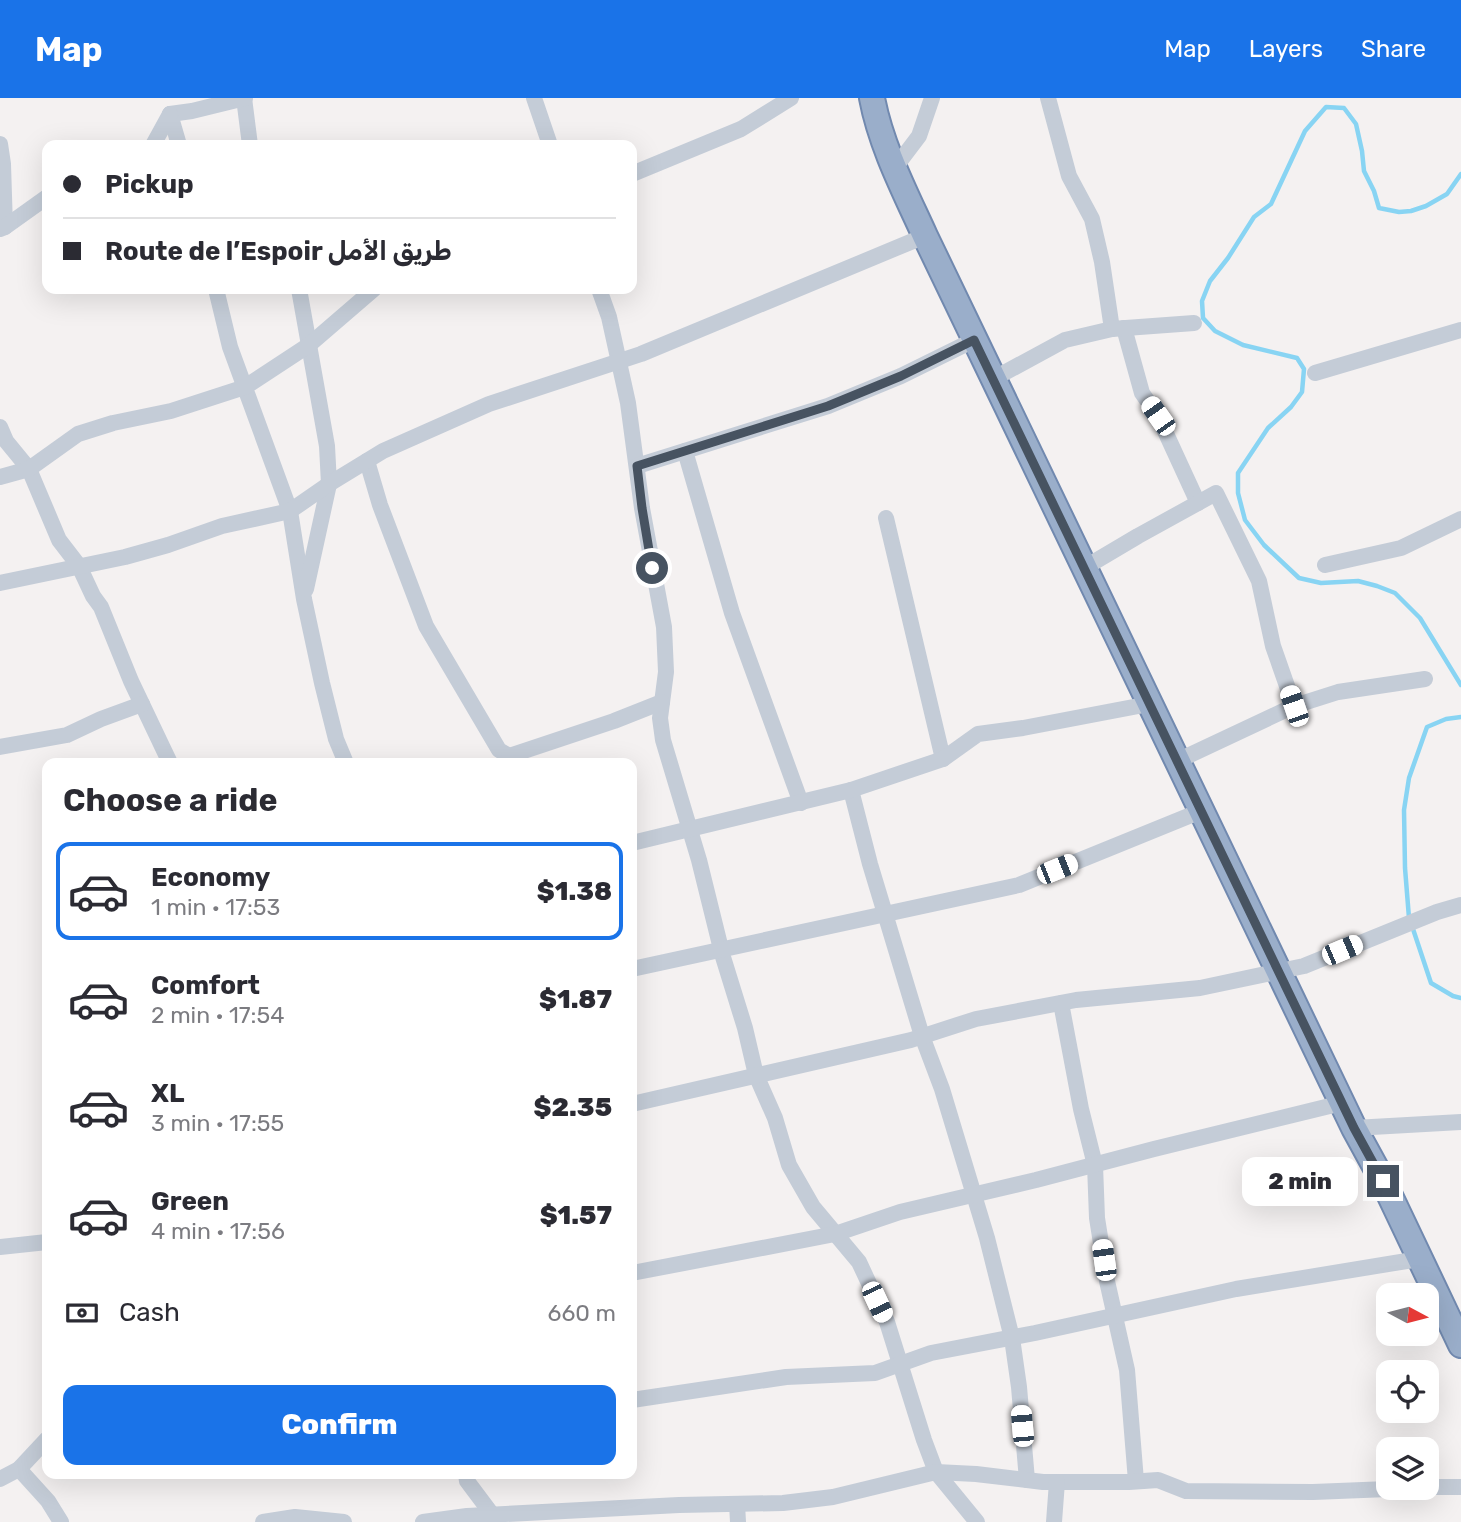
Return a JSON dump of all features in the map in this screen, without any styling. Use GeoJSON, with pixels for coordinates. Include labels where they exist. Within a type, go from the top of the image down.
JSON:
{"type":"FeatureCollection","features":[{"type":"Feature","properties":{"kind":"highway"},"geometry":{"type":"LineString","coordinates":[[872,98],[894,169],[974,340],[1461,1345]]}},
{"type":"Feature","properties":{"kind":"street"},"geometry":{"type":"LineString","coordinates":[[170,114],[244,98],[249,140]]}},
{"type":"Feature","properties":{"kind":"street"},"geometry":{"type":"LineString","coordinates":[[534,98],[548,140]]}},
{"type":"Feature","properties":{"kind":"street"},"geometry":{"type":"LineString","coordinates":[[637,172],[741,129],[791,98]]}},
{"type":"Feature","properties":{"kind":"street"},"geometry":{"type":"LineString","coordinates":[[894,169],[919,136],[932,98]]}},
{"type":"Feature","properties":{"kind":"street"},"geometry":{"type":"LineString","coordinates":[[1049,98],[1069,176],[1092,219],[1118,329],[1142,393],[1158,416],[1198,503]]}},
{"type":"Feature","properties":{"kind":"street"},"geometry":{"type":"LineString","coordinates":[[156,140],[170,114]]}},
{"type":"Feature","properties":{"kind":"street"},"geometry":{"type":"LineString","coordinates":[[170,114],[178,140]]}},
{"type":"Feature","properties":{"kind":"street"},"geometry":{"type":"LineString","coordinates":[[0,144],[3,164],[2,228]]}},
{"type":"Feature","properties":{"kind":"street"},"geometry":{"type":"LineString","coordinates":[[2,228],[42,200]]}},
{"type":"Feature","properties":{"kind":"street"},"geometry":{"type":"LineString","coordinates":[[0,583],[125,557],[222,526],[290,511],[383,452],[489,404],[620,361],[925,236]]}},
{"type":"Feature","properties":{"kind":"street"},"geometry":{"type":"LineString","coordinates":[[217,294],[230,347],[290,511],[304,599],[330,717],[344,758]]}},
{"type":"Feature","properties":{"kind":"street"},"geometry":{"type":"LineString","coordinates":[[300,294],[327,446],[329,484],[304,599]]}},
{"type":"Feature","properties":{"kind":"street"},"geometry":{"type":"LineString","coordinates":[[0,477],[29,469],[78,434],[113,423],[171,411],[245,387],[309,345],[368,294]]}},
{"type":"Feature","properties":{"kind":"street"},"geometry":{"type":"LineString","coordinates":[[601,294],[620,361],[628,403],[642,508],[664,627],[666,672],[660,718],[663,740],[757,1075],[775,1118],[789,1166],[813,1207],[859,1262],[887,1322],[936,1472],[977,1522]]}},
{"type":"Feature","properties":{"kind":"street"},"geometry":{"type":"LineString","coordinates":[[993,379],[1065,340],[1118,329],[1194,323]]}},
{"type":"Feature","properties":{"kind":"street"},"geometry":{"type":"LineString","coordinates":[[1315,373],[1461,330]]}},
{"type":"Feature","properties":{"kind":"street"},"geometry":{"type":"LineString","coordinates":[[637,466],[828,406],[901,376],[974,340]]}},
{"type":"Feature","properties":{"kind":"street"},"geometry":{"type":"LineString","coordinates":[[0,427],[6,441],[29,469],[59,540],[79,566],[101,607],[168,758]]}},
{"type":"Feature","properties":{"kind":"street"},"geometry":{"type":"LineString","coordinates":[[685,451],[732,613],[801,803]]}},
{"type":"Feature","properties":{"kind":"street"},"geometry":{"type":"LineString","coordinates":[[367,461],[380,505],[425,626],[499,750],[510,758]]}},
{"type":"Feature","properties":{"kind":"street"},"geometry":{"type":"LineString","coordinates":[[1084,568],[1216,493],[1259,581],[1273,646],[1294,706]]}},
{"type":"Feature","properties":{"kind":"street"},"geometry":{"type":"LineString","coordinates":[[886,518],[943,759]]}},
{"type":"Feature","properties":{"kind":"street"},"geometry":{"type":"LineString","coordinates":[[1325,565],[1401,548],[1461,519]]}},
{"type":"Feature","properties":{"kind":"street"},"geometry":{"type":"LineString","coordinates":[[1177,761],[1294,706],[1338,692],[1425,679]]}},
{"type":"Feature","properties":{"kind":"street"},"geometry":{"type":"LineString","coordinates":[[514,758],[662,702]]}},
{"type":"Feature","properties":{"kind":"street"},"geometry":{"type":"LineString","coordinates":[[0,747],[67,735],[142,704]]}},
{"type":"Feature","properties":{"kind":"street"},"geometry":{"type":"LineString","coordinates":[[637,843],[851,790],[943,759],[978,734],[1149,704]]}},
{"type":"Feature","properties":{"kind":"street"},"geometry":{"type":"LineString","coordinates":[[851,790],[870,864],[922,1036],[942,1089],[987,1238],[1012,1338],[1027,1480]]}},
{"type":"Feature","properties":{"kind":"street"},"geometry":{"type":"LineString","coordinates":[[637,968],[1019,885],[1201,811]]}},
{"type":"Feature","properties":{"kind":"street"},"geometry":{"type":"LineString","coordinates":[[637,1103],[922,1036],[976,1019],[1076,1000],[1200,988],[1304,966],[1437,912],[1461,905]]}},
{"type":"Feature","properties":{"kind":"street"},"geometry":{"type":"LineString","coordinates":[[1060,1003],[1095,1165],[1097,1218],[1107,1281],[1127,1370],[1136,1481]]}},
{"type":"Feature","properties":{"kind":"street"},"geometry":{"type":"LineString","coordinates":[[637,1272],[835,1234],[900,1212],[1342,1103]]}},
{"type":"Feature","properties":{"kind":"street"},"geometry":{"type":"LineString","coordinates":[[1354,1128],[1461,1122]]}},
{"type":"Feature","properties":{"kind":"street"},"geometry":{"type":"LineString","coordinates":[[0,1247],[42,1243]]}},
{"type":"Feature","properties":{"kind":"street"},"geometry":{"type":"LineString","coordinates":[[637,1399],[786,1377],[875,1373],[931,1353],[1236,1289],[1419,1259]]}},
{"type":"Feature","properties":{"kind":"street"},"geometry":{"type":"LineString","coordinates":[[0,1479],[19,1469],[42,1444]]}},
{"type":"Feature","properties":{"kind":"street"},"geometry":{"type":"LineString","coordinates":[[19,1469],[48,1501],[61,1522]]}},
{"type":"Feature","properties":{"kind":"street"},"geometry":{"type":"LineString","coordinates":[[423,1522],[467,1516],[495,1518],[783,1503],[833,1497],[936,1472],[1056,1482],[1158,1480],[1186,1491],[1376,1489]]}},
{"type":"Feature","properties":{"kind":"street"},"geometry":{"type":"LineString","coordinates":[[467,1479],[495,1518]]}},
{"type":"Feature","properties":{"kind":"street"},"geometry":{"type":"LineString","coordinates":[[1054,1522],[1056,1482]]}},
{"type":"Feature","properties":{"kind":"street"},"geometry":{"type":"LineString","coordinates":[[1439,1487],[1461,1487]]}},
{"type":"Feature","properties":{"kind":"street"},"geometry":{"type":"LineString","coordinates":[[737,1504],[738,1522]]}},
{"type":"Feature","properties":{"kind":"street"},"geometry":{"type":"LineString","coordinates":[[263,1522],[295,1517],[344,1522]]}},
{"type":"Feature","properties":{"kind":"waterway"},"geometry":{"type":"LineString","coordinates":[[1461,174],[1447,194],[1426,206],[1399,212],[1379,208],[1364,171],[1356,124],[1344,108],[1326,107],[1305,131],[1271,204],[1254,217],[1210,281],[1202,301],[1203,318],[1215,331],[1243,345],[1297,358],[1304,369],[1302,392],[1291,407],[1268,428],[1238,473],[1238,493],[1245,520],[1264,545],[1299,578],[1321,583],[1358,581],[1395,593],[1420,618],[1461,685]]}},
{"type":"Feature","properties":{"kind":"waterway"},"geometry":{"type":"LineString","coordinates":[[1409,918],[1404,810],[1409,778],[1427,727],[1446,719],[1461,717]]}},
{"type":"Feature","properties":{"kind":"waterway"},"geometry":{"type":"LineString","coordinates":[[1412,926],[1431,983],[1461,998]]}},
{"type":"Feature","properties":{"kind":"route"},"geometry":{"type":"LineString","coordinates":[[652,568],[637,466],[828,406],[901,376],[974,340],[1354,1128],[1383,1181]]}}]}
